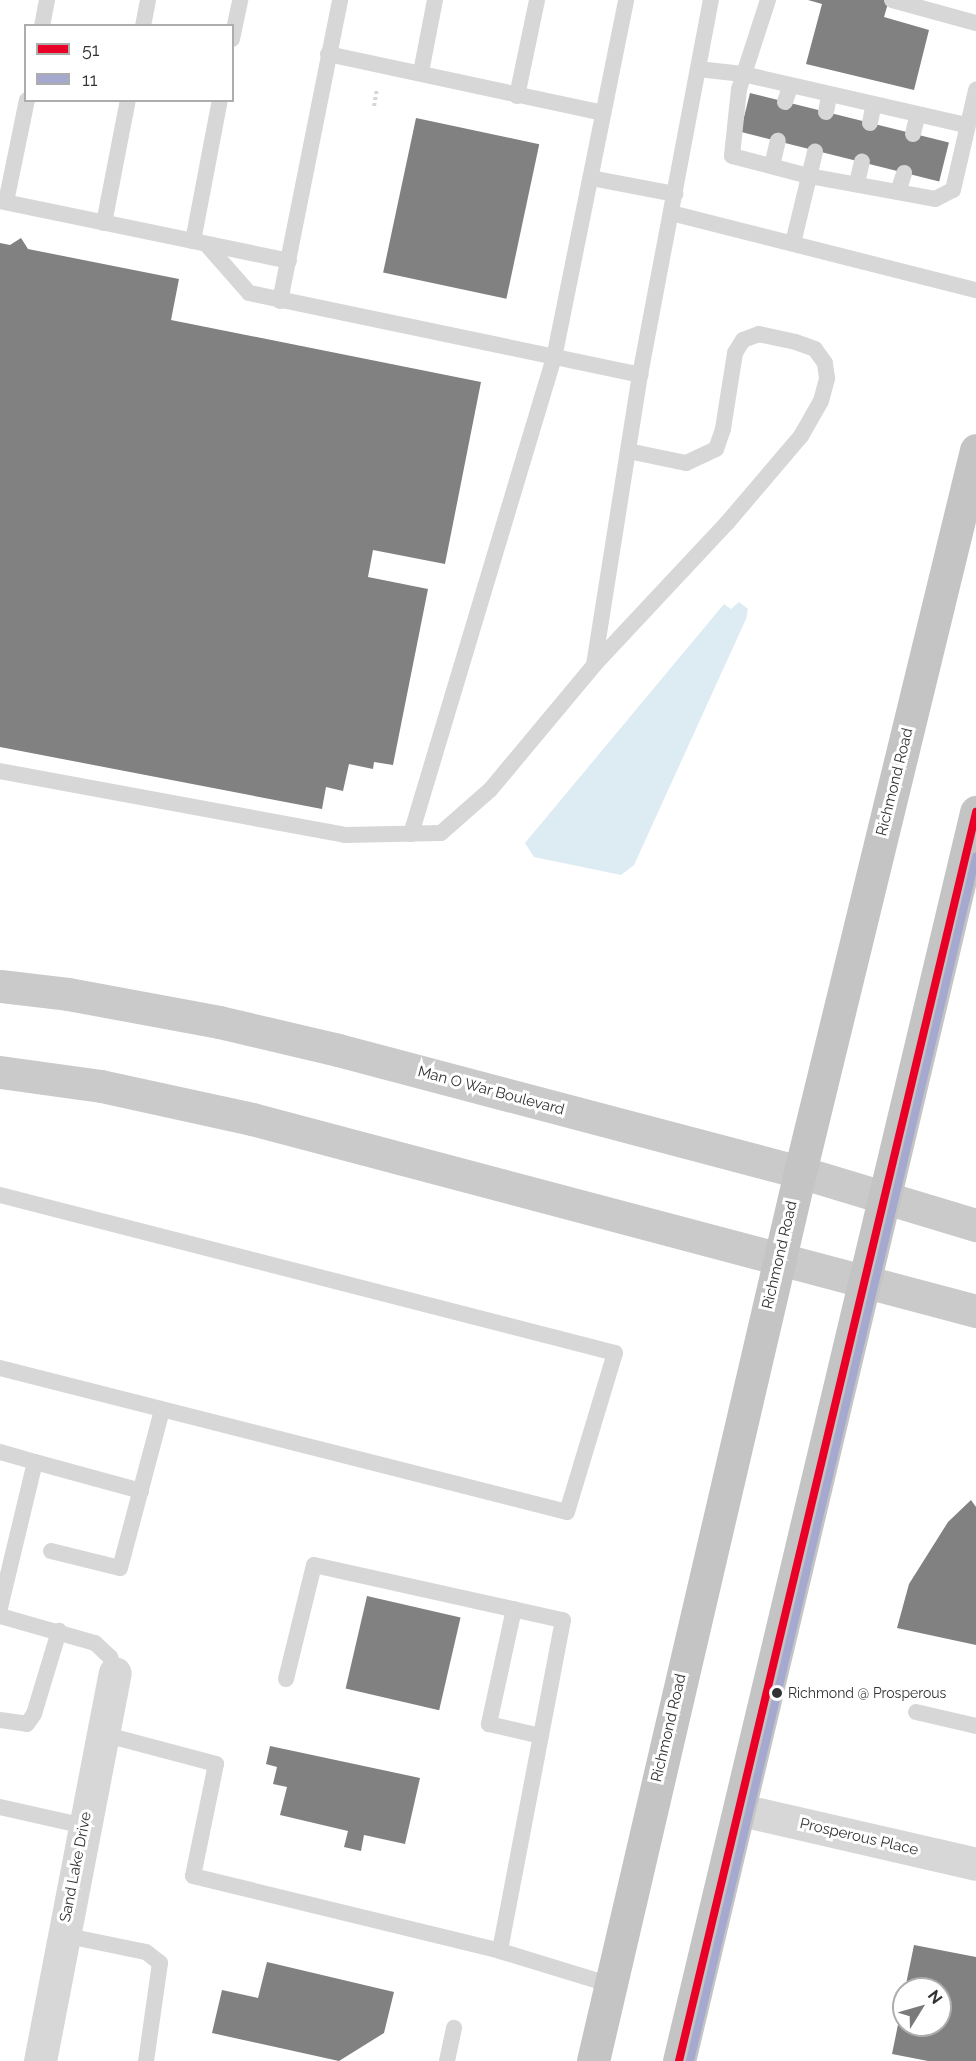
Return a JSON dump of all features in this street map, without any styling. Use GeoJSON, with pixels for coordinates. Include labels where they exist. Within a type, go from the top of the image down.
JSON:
{"type":"FeatureCollection","features":[{"type":"Feature","properties":{"kind":"highway","name":"Richmond Road"},"geometry":{"type":"LineString","coordinates":[[593,2061],[779,1260],[976,450]]}},
{"type":"Feature","properties":{"kind":"highway"},"geometry":{"type":"LineString","coordinates":[[679,2061],[741,1810],[976,812]]}},
{"type":"Feature","properties":{"kind":"main road","name":"Man O War Boulevard"},"geometry":{"type":"LineString","coordinates":[[0,986],[68,994],[219,1022],[800,1172],[886,1196],[976,1226]]}},
{"type":"Feature","properties":{"kind":"main road"},"geometry":{"type":"LineString","coordinates":[[0,1072],[100,1086],[252,1119],[976,1311]]}},
{"type":"Feature","properties":{"kind":"street","name":"Sand Lake Drive"},"geometry":{"type":"LineString","coordinates":[[40,2061],[114,1673]]}},
{"type":"Feature","properties":{"kind":"street","name":"Prosperous Place"},"geometry":{"type":"LineString","coordinates":[[741,1810],[976,1864]]}},
{"type":"Feature","properties":{"kind":"lane"},"geometry":{"type":"LineString","coordinates":[[42,24],[47,0]]}},
{"type":"Feature","properties":{"kind":"lane"},"geometry":{"type":"LineString","coordinates":[[143,24],[148,0]]}},
{"type":"Feature","properties":{"kind":"lane"},"geometry":{"type":"LineString","coordinates":[[234,29],[240,0]]}},
{"type":"Feature","properties":{"kind":"lane"},"geometry":{"type":"LineString","coordinates":[[280,302],[340,0]]}},
{"type":"Feature","properties":{"kind":"lane"},"geometry":{"type":"LineString","coordinates":[[421,72],[435,0]]}},
{"type":"Feature","properties":{"kind":"lane"},"geometry":{"type":"LineString","coordinates":[[517,96],[537,0]]}},
{"type":"Feature","properties":{"kind":"lane"},"geometry":{"type":"LineString","coordinates":[[411,834],[554,358],[626,0]]}},
{"type":"Feature","properties":{"kind":"lane"},"geometry":{"type":"LineString","coordinates":[[594,665],[640,375],[711,0]]}},
{"type":"Feature","properties":{"kind":"lane"},"geometry":{"type":"LineString","coordinates":[[768,0],[743,74],[732,156],[810,176],[935,199],[953,190],[966,125],[976,90]]}},
{"type":"Feature","properties":{"kind":"lane"},"geometry":{"type":"LineString","coordinates":[[892,0],[976,23]]}},
{"type":"Feature","properties":{"kind":"lane"},"geometry":{"type":"LineString","coordinates":[[328,54],[421,72],[517,96],[603,113]]}},
{"type":"Feature","properties":{"kind":"lane"},"geometry":{"type":"LineString","coordinates":[[698,69],[743,74],[787,94],[872,115],[917,117],[966,125]]}},
{"type":"Feature","properties":{"kind":"lane"},"geometry":{"type":"LineString","coordinates":[[27,102],[3,201],[289,261]]}},
{"type":"Feature","properties":{"kind":"lane"},"geometry":{"type":"LineString","coordinates":[[104,223],[128,102]]}},
{"type":"Feature","properties":{"kind":"lane"},"geometry":{"type":"LineString","coordinates":[[200,242],[220,102]]}},
{"type":"Feature","properties":{"kind":"lane"},"geometry":{"type":"LineString","coordinates":[[913,134],[917,117]]}},
{"type":"Feature","properties":{"kind":"lane"},"geometry":{"type":"LineString","coordinates":[[772,166],[778,141]]}},
{"type":"Feature","properties":{"kind":"lane"},"geometry":{"type":"LineString","coordinates":[[793,243],[815,152]]}},
{"type":"Feature","properties":{"kind":"lane"},"geometry":{"type":"LineString","coordinates":[[857,183],[862,162]]}},
{"type":"Feature","properties":{"kind":"lane"},"geometry":{"type":"LineString","coordinates":[[898,192],[904,172]]}},
{"type":"Feature","properties":{"kind":"lane"},"geometry":{"type":"LineString","coordinates":[[591,178],[675,194]]}},
{"type":"Feature","properties":{"kind":"lane"},"geometry":{"type":"LineString","coordinates":[[671,213],[976,290]]}},
{"type":"Feature","properties":{"kind":"lane"},"geometry":{"type":"LineString","coordinates":[[200,242],[249,293],[280,302],[640,375]]}},
{"type":"Feature","properties":{"kind":"lane"},"geometry":{"type":"LineString","coordinates":[[0,771],[345,835],[441,833],[490,790],[594,665],[727,524],[801,436],[820,401],[827,378],[825,363],[815,349],[796,342],[759,334],[743,340],[735,353],[723,429],[716,449],[686,463],[628,451]]}},
{"type":"Feature","properties":{"kind":"lane"},"geometry":{"type":"LineString","coordinates":[[0,1195],[615,1353],[567,1512],[0,1368]]}},
{"type":"Feature","properties":{"kind":"lane"},"geometry":{"type":"LineString","coordinates":[[51,1551],[120,1568],[162,1410]]}},
{"type":"Feature","properties":{"kind":"lane"},"geometry":{"type":"LineString","coordinates":[[0,1452],[141,1491]]}},
{"type":"Feature","properties":{"kind":"lane"},"geometry":{"type":"LineString","coordinates":[[0,1608],[36,1462]]}},
{"type":"Feature","properties":{"kind":"lane"},"geometry":{"type":"LineString","coordinates":[[286,1679],[314,1565],[563,1620],[500,1951]]}},
{"type":"Feature","properties":{"kind":"lane"},"geometry":{"type":"LineString","coordinates":[[514,1609],[489,1725],[541,1736]]}},
{"type":"Feature","properties":{"kind":"lane"},"geometry":{"type":"LineString","coordinates":[[0,1616],[95,1643],[110,1657],[114,1673]]}},
{"type":"Feature","properties":{"kind":"lane"},"geometry":{"type":"LineString","coordinates":[[0,1720],[27,1724],[34,1714],[59,1631]]}},
{"type":"Feature","properties":{"kind":"lane"},"geometry":{"type":"LineString","coordinates":[[916,1712],[976,1726]]}},
{"type":"Feature","properties":{"kind":"lane"},"geometry":{"type":"LineString","coordinates":[[103,1734],[216,1764],[193,1876],[500,1951],[611,1985]]}},
{"type":"Feature","properties":{"kind":"lane"},"geometry":{"type":"LineString","coordinates":[[0,1807],[84,1826]]}},
{"type":"Feature","properties":{"kind":"lane"},"geometry":{"type":"LineString","coordinates":[[63,1935],[146,1952],[160,1963],[146,2061]]}},
{"type":"Feature","properties":{"kind":"lane"},"geometry":{"type":"LineString","coordinates":[[447,2061],[454,2028]]}},
{"type":"Feature","properties":{"kind":"shaded area"},"geometry":{"type":"Polygon","coordinates":[[[739,602],[748,609],[746,619],[634,865],[621,875],[534,857],[525,843],[724,604],[731,609],[739,602]]]}},
{"type":"Feature","properties":{"kind":"building"},"geometry":{"type":"Polygon","coordinates":[[[808,0],[889,0],[884,17],[929,30],[914,90],[806,64],[822,4],[808,0]]]}},
{"type":"Feature","properties":{"kind":"building"},"geometry":{"type":"Polygon","coordinates":[[[750,93],[949,143],[939,181],[740,132],[750,93]]]}},
{"type":"Feature","properties":{"kind":"building"},"geometry":{"type":"Polygon","coordinates":[[[416,118],[539,144],[506,299],[383,273],[416,118]]]}},
{"type":"Feature","properties":{"kind":"building"},"geometry":{"type":"Polygon","coordinates":[[[21,238],[28,249],[179,279],[171,320],[481,382],[445,564],[373,550],[368,577],[428,589],[393,765],[374,762],[373,769],[349,764],[343,791],[326,787],[322,809],[0,747],[0,243],[10,245],[21,238]]]}},
{"type":"Feature","properties":{"kind":"building"},"geometry":{"type":"Polygon","coordinates":[[[971,1500],[976,1507],[976,1645],[897,1628],[909,1584],[948,1522],[971,1500]]]}},
{"type":"Feature","properties":{"kind":"building"},"geometry":{"type":"Polygon","coordinates":[[[367,1596],[461,1618],[439,1710],[346,1689],[367,1596]]]}},
{"type":"Feature","properties":{"kind":"building"},"geometry":{"type":"Polygon","coordinates":[[[270,1746],[420,1778],[405,1844],[364,1835],[361,1851],[344,1847],[348,1831],[280,1815],[287,1787],[273,1784],[277,1767],[266,1764],[270,1746]]]}},
{"type":"Feature","properties":{"kind":"building"},"geometry":{"type":"Polygon","coordinates":[[[914,1945],[976,1957],[976,2061],[928,2061],[892,2054],[895,2037],[952,2037],[952,1977],[907,1977],[914,1945]]]}},
{"type":"Feature","properties":{"kind":"building"},"geometry":{"type":"Polygon","coordinates":[[[267,1962],[394,1992],[384,2033],[339,2061],[212,2033],[222,1990],[258,1998],[267,1962]]]}},
{"type":"Feature","properties":{"kind":"transit line","name":"51"},"geometry":{"type":"LineString","coordinates":[[679,2061],[976,812]]}},
{"type":"Feature","properties":{"kind":"transit line","name":"11"},"geometry":{"type":"LineString","coordinates":[[690,2061],[976,857]]}},
{"type":"Feature","properties":{"kind":"place","name":"Richmond @ Prosperous"},"geometry":{"type":"Point","coordinates":[777,1693]}}]}
